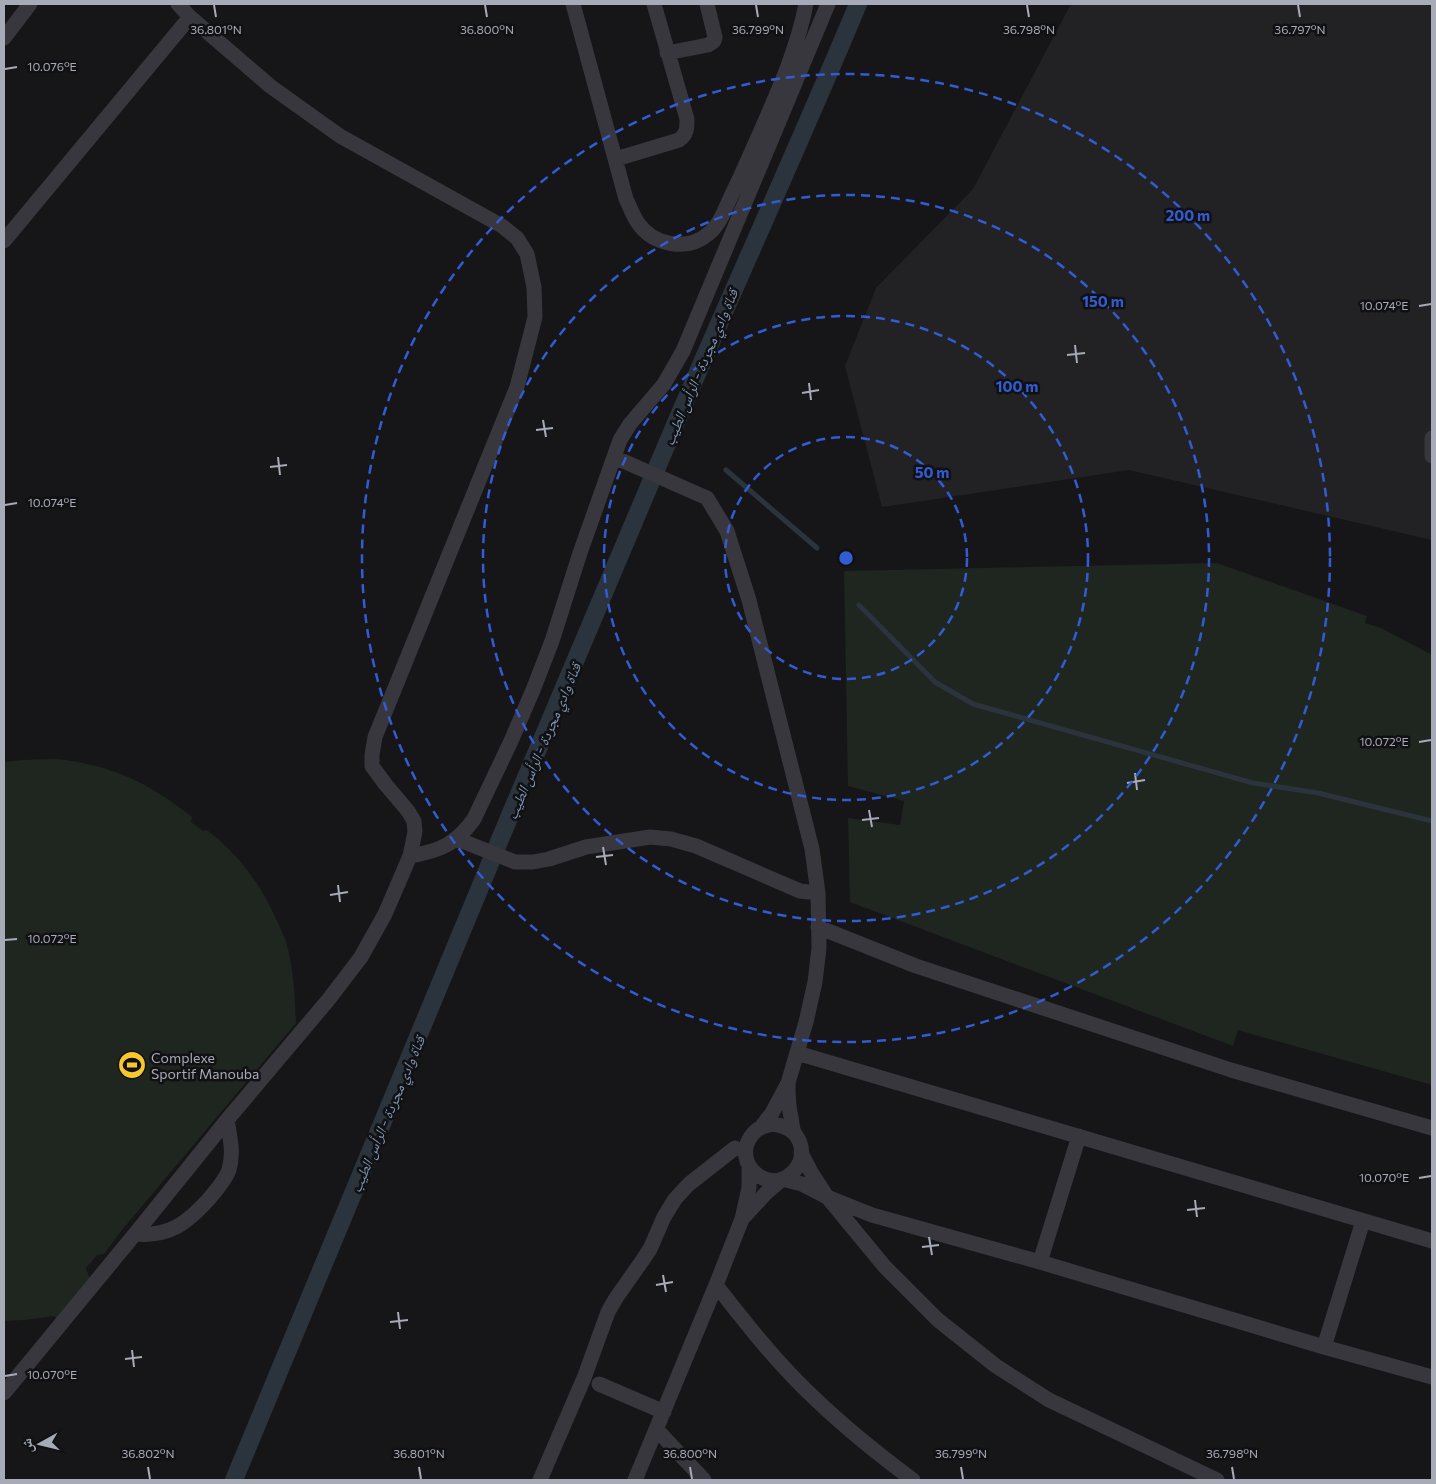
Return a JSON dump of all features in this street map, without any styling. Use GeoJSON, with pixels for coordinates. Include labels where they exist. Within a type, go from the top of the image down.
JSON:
{"type":"FeatureCollection","features":[{"type":"Feature","properties":{"kind":"street"},"geometry":{"type":"LineString","coordinates":[[4,38],[30,4]]}},
{"type":"Feature","properties":{"kind":"street"},"geometry":{"type":"LineString","coordinates":[[4,1394],[227,1120],[329,1000],[361,957],[385,914],[410,856],[415,832],[414,821],[408,811],[386,786],[372,766],[375,737],[517,387],[535,317],[534,287],[527,254],[517,238],[502,226],[340,136],[270,86],[190,17],[178,4]]}},
{"type":"Feature","properties":{"kind":"street"},"geometry":{"type":"LineString","coordinates":[[573,4],[626,199],[638,224],[651,236],[663,242],[683,245],[703,238],[719,222],[778,91],[802,26],[806,4]]}},
{"type":"Feature","properties":{"kind":"street"},"geometry":{"type":"LineString","coordinates":[[616,158],[674,142],[684,136],[687,129],[687,119],[654,4]]}},
{"type":"Feature","properties":{"kind":"street"},"geometry":{"type":"LineString","coordinates":[[667,53],[714,41],[715,37],[707,4]]}},
{"type":"Feature","properties":{"kind":"street"},"geometry":{"type":"LineString","coordinates":[[464,842],[466,830],[474,819],[533,690],[555,632],[580,552],[620,460],[620,440],[630,424],[664,384],[683,351],[828,4]]}},
{"type":"Feature","properties":{"kind":"street"},"geometry":{"type":"LineString","coordinates":[[4,242],[190,17]]}},
{"type":"Feature","properties":{"kind":"street"},"geometry":{"type":"LineString","coordinates":[[1432,438],[1432,456]]}},
{"type":"Feature","properties":{"kind":"street"},"geometry":{"type":"LineString","coordinates":[[620,460],[707,498],[727,531],[749,600],[812,849],[818,893],[819,948],[815,982],[806,1022],[788,1083],[772,1113],[762,1126],[754,1132],[746,1147],[746,1156],[754,1173],[763,1178],[772,1180],[782,1179],[802,1184],[827,1197],[872,1215],[1040,1262],[1324,1347],[1432,1377]]}},
{"type":"Feature","properties":{"kind":"street"},"geometry":{"type":"LineString","coordinates":[[410,856],[464,842],[515,862],[533,862],[586,847],[650,837],[671,839],[696,846],[800,891],[818,893]]}},
{"type":"Feature","properties":{"kind":"street"},"geometry":{"type":"LineString","coordinates":[[818,927],[916,966],[1231,1070],[1432,1128]]}},
{"type":"Feature","properties":{"kind":"street"},"geometry":{"type":"LineString","coordinates":[[797,1053],[1432,1241]]}},
{"type":"Feature","properties":{"kind":"street"},"geometry":{"type":"LineString","coordinates":[[788,1083],[790,1114],[794,1133]]}},
{"type":"Feature","properties":{"kind":"street"},"geometry":{"type":"LineString","coordinates":[[135,1234],[157,1234],[183,1224],[219,1187],[228,1172],[232,1157],[227,1120]]}},
{"type":"Feature","properties":{"kind":"street"},"geometry":{"type":"LineString","coordinates":[[742,1219],[766,1193],[782,1179],[791,1175],[801,1159],[802,1149],[799,1140],[787,1127],[779,1124],[762,1126]]}},
{"type":"Feature","properties":{"kind":"street"},"geometry":{"type":"LineString","coordinates":[[1040,1262],[1079,1136]]}},
{"type":"Feature","properties":{"kind":"street"},"geometry":{"type":"LineString","coordinates":[[540,1480],[584,1378],[608,1312],[616,1298],[650,1249],[664,1217],[675,1200],[689,1184],[735,1148]]}},
{"type":"Feature","properties":{"kind":"street"},"geometry":{"type":"LineString","coordinates":[[801,1153],[827,1197],[885,1267],[938,1320],[996,1366],[1049,1400],[1217,1480]]}},
{"type":"Feature","properties":{"kind":"street"},"geometry":{"type":"LineString","coordinates":[[635,1480],[742,1219],[748,1188],[749,1165]]}},
{"type":"Feature","properties":{"kind":"street"},"geometry":{"type":"LineString","coordinates":[[1324,1347],[1363,1221]]}},
{"type":"Feature","properties":{"kind":"street"},"geometry":{"type":"LineString","coordinates":[[716,1285],[754,1333],[794,1378],[838,1420],[884,1459],[913,1480]]}},
{"type":"Feature","properties":{"kind":"street"},"geometry":{"type":"LineString","coordinates":[[599,1384],[664,1412]]}},
{"type":"Feature","properties":{"kind":"street"},"geometry":{"type":"LineString","coordinates":[[656,1430],[704,1480]]}},
{"type":"Feature","properties":{"kind":"shaded area"},"geometry":{"type":"Polygon","coordinates":[[[1071,4],[1432,4],[1432,540],[1129,470],[882,507],[845,366],[876,288],[973,189],[1071,4]]]}},
{"type":"Feature","properties":{"kind":"shaded area"},"geometry":{"type":"Polygon","coordinates":[[[1217,563],[1367,616],[1365,623],[1381,628],[1432,655],[1432,1085],[1238,1030],[1233,1046],[850,902],[848,818],[900,825],[904,801],[848,786],[844,571],[1217,563]]]}},
{"type":"Feature","properties":{"kind":"shaded area","name":"Complexe Sportif Manouba"},"geometry":{"type":"Polygon","coordinates":[[[49,759],[83,763],[101,767],[133,779],[177,806],[192,817],[191,822],[219,839],[248,871],[271,908],[288,949],[295,996],[296,1023],[104,1254],[97,1255],[86,1268],[91,1282],[59,1321],[54,1316],[4,1321],[4,762],[49,759]]]}},
{"type":"Feature","properties":{"kind":"waterway","name":"قناة وادي مجردة - الرأس الطيب"},"geometry":{"type":"LineString","coordinates":[[234,1480],[616,563],[858,4]]}},
{"type":"Feature","properties":{"kind":"waterway"},"geometry":{"type":"LineString","coordinates":[[726,470],[817,548]]}},
{"type":"Feature","properties":{"kind":"waterway"},"geometry":{"type":"LineString","coordinates":[[859,605],[935,682],[973,704],[1253,783],[1318,793],[1432,821]]}},
{"type":"Feature","properties":{"kind":"place","name":"Complexe Sportif Manouba"},"geometry":{"type":"Point","coordinates":[132,1065]}}]}
